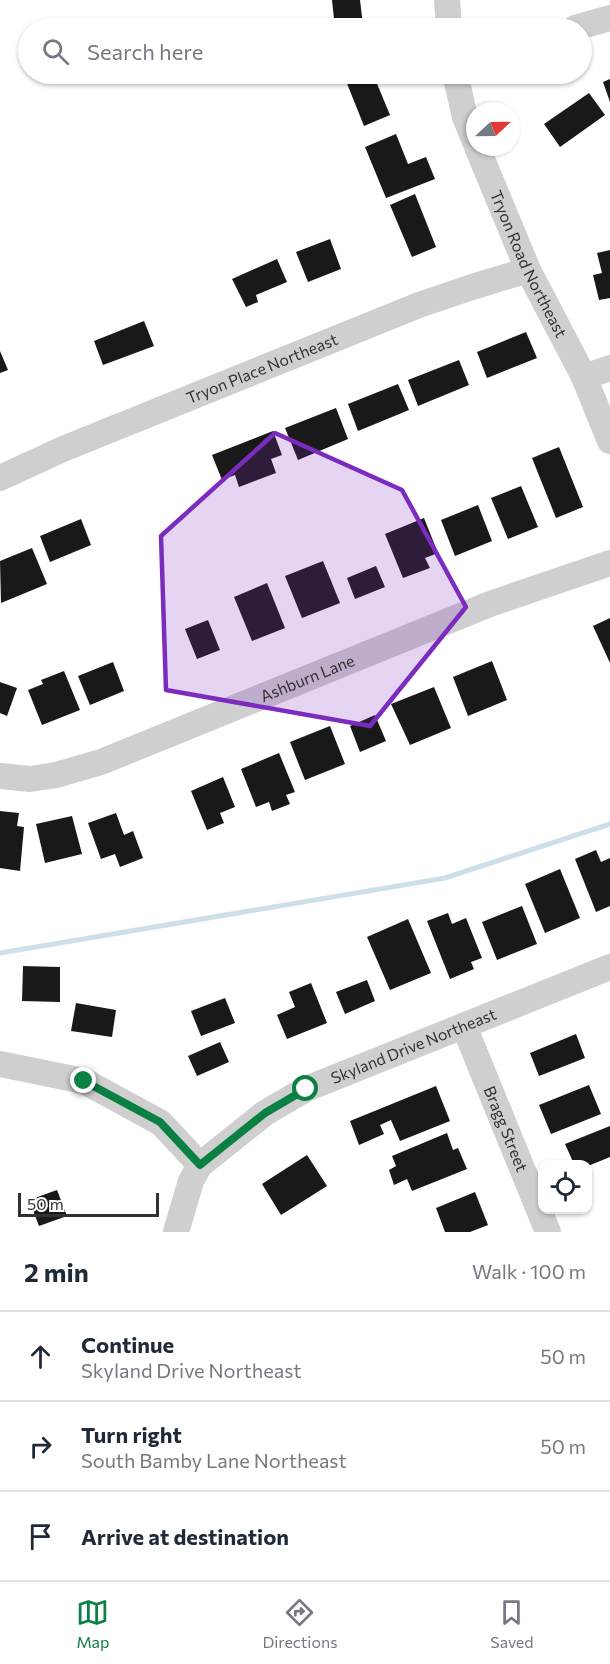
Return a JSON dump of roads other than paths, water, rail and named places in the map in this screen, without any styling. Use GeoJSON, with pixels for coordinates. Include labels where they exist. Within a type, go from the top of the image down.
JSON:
{"type":"FeatureCollection","features":[{"type":"Feature","properties":{"kind":"street"},"geometry":{"type":"LineString","coordinates":[[447,0],[448,18]]}},
{"type":"Feature","properties":{"kind":"street"},"geometry":{"type":"LineString","coordinates":[[592,23],[610,18]]}},
{"type":"Feature","properties":{"kind":"street"},"geometry":{"type":"LineString","coordinates":[[457,84],[466,120]]}},
{"type":"Feature","properties":{"kind":"street","name":"Tryon Road Northeast"},"geometry":{"type":"LineString","coordinates":[[481,156],[528,270],[584,377],[610,441]]}},
{"type":"Feature","properties":{"kind":"street","name":"Tryon Place Northeast"},"geometry":{"type":"LineString","coordinates":[[0,478],[63,449],[419,305],[528,270]]}},
{"type":"Feature","properties":{"kind":"street"},"geometry":{"type":"LineString","coordinates":[[584,377],[610,368]]}},
{"type":"Feature","properties":{"kind":"street","name":"Ashburn Lane"},"geometry":{"type":"LineString","coordinates":[[0,776],[30,779],[56,775],[101,762],[490,604],[610,563]]}},
{"type":"Feature","properties":{"kind":"street","name":"Skyland Drive Northeast"},"geometry":{"type":"LineString","coordinates":[[176,1232],[191,1181],[200,1165],[265,1113],[306,1089],[610,967]]}},
{"type":"Feature","properties":{"kind":"street","name":"Bragg Street"},"geometry":{"type":"LineString","coordinates":[[464,1026],[548,1232]]}},
{"type":"Feature","properties":{"kind":"street"},"geometry":{"type":"LineString","coordinates":[[0,1064],[84,1081],[160,1122],[200,1165]]}},
{"type":"Feature","properties":{"kind":"waterway"},"geometry":{"type":"LineString","coordinates":[[0,953],[445,878],[610,824]]}}]}
